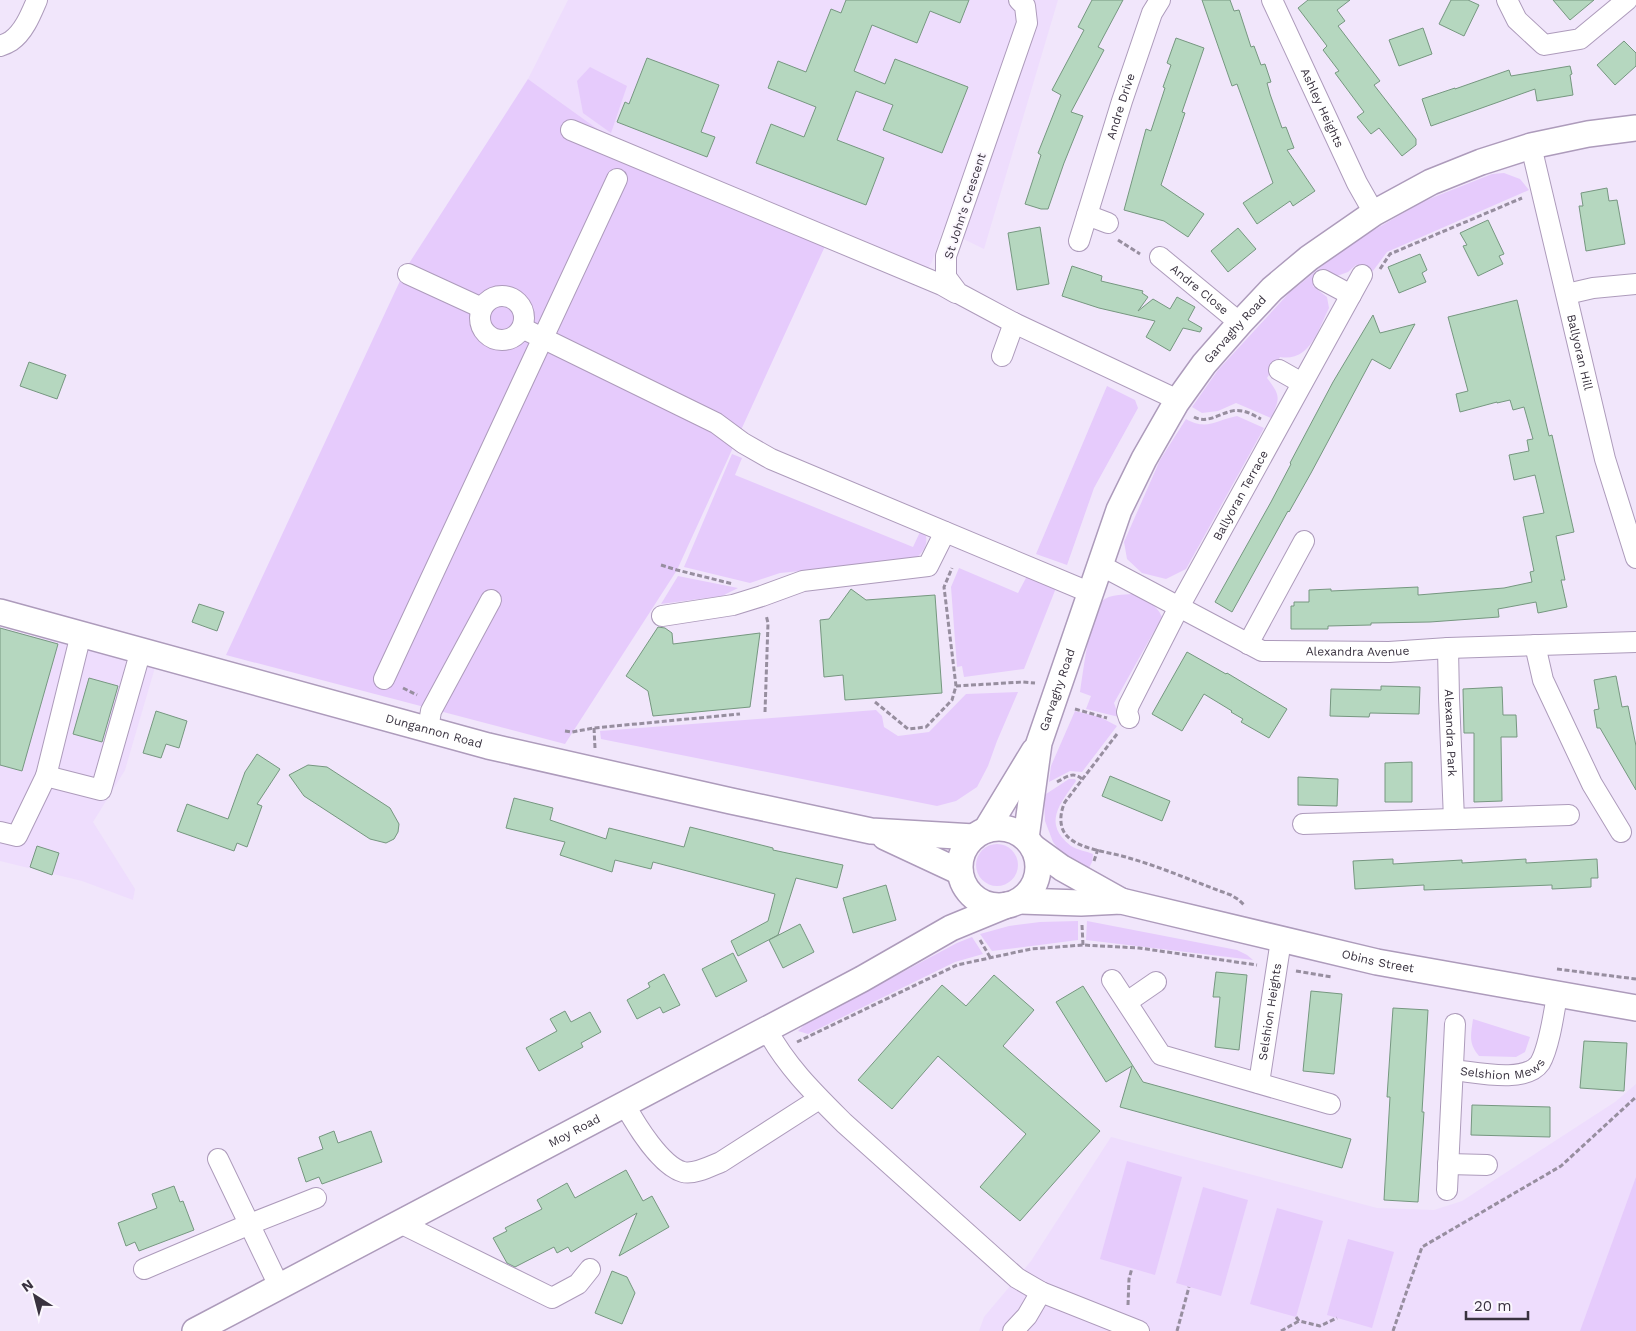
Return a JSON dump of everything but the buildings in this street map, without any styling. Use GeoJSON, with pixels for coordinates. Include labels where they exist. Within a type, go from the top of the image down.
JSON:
{"type":"FeatureCollection","features":[{"type":"Feature","properties":{"kind":"main road","name":"Garvaghy Road"},"geometry":{"type":"LineString","coordinates":[[1030,843],[1039,743],[1119,510],[1144,459],[1177,402],[1204,364],[1272,289],[1309,258],[1374,213],[1431,182],[1481,162],[1531,146],[1588,134],[1636,128]]}},
{"type":"Feature","properties":{"kind":"main road","name":"Dungannon Road"},"geometry":{"type":"LineString","coordinates":[[0,612],[488,746],[730,801],[871,831],[980,833]]}},
{"type":"Feature","properties":{"kind":"main road","name":"Garvaghy Road"},"geometry":{"type":"LineString","coordinates":[[980,833],[1039,743]]}},
{"type":"Feature","properties":{"kind":"main road"},"geometry":{"type":"LineString","coordinates":[[951,928],[962,878],[961,859],[965,847],[980,833],[996,828],[1007,828],[1018,832],[1030,843],[1038,858],[1036,881],[1030,892],[1014,903],[994,906],[982,902],[971,895],[962,878]]}},
{"type":"Feature","properties":{"kind":"main road","name":"Dungannon Road"},"geometry":{"type":"LineString","coordinates":[[871,831],[962,878]]}},
{"type":"Feature","properties":{"kind":"main road","name":"Obins Street"},"geometry":{"type":"LineString","coordinates":[[1030,843],[1062,868],[1122,901],[1244,932],[1377,962],[1636,1008]]}},
{"type":"Feature","properties":{"kind":"main road","name":"Obins Street"},"geometry":{"type":"LineString","coordinates":[[1014,903],[1122,901]]}},
{"type":"Feature","properties":{"kind":"main road","name":"Moy Road"},"geometry":{"type":"LineString","coordinates":[[195,1331],[625,1105],[772,1039],[862,980],[951,928],[1014,903]]}},
{"type":"Feature","properties":{"kind":"street"},"geometry":{"type":"LineString","coordinates":[[0,46],[12,41],[18,34],[30,18],[37,0]]}},
{"type":"Feature","properties":{"kind":"street","name":"St John's Crescent"},"geometry":{"type":"LineString","coordinates":[[958,293],[946,277],[946,256],[1027,23],[1025,6],[1019,0]]}},
{"type":"Feature","properties":{"kind":"street","name":"Andre Drive"},"geometry":{"type":"LineString","coordinates":[[1078,241],[1122,101],[1152,13],[1160,0]]}},
{"type":"Feature","properties":{"kind":"street","name":"Ashley Heights"},"geometry":{"type":"LineString","coordinates":[[1272,0],[1357,182],[1374,213]]}},
{"type":"Feature","properties":{"kind":"street"},"geometry":{"type":"LineString","coordinates":[[1508,0],[1517,20],[1544,45],[1580,38],[1627,0]]}},
{"type":"Feature","properties":{"kind":"street"},"geometry":{"type":"LineString","coordinates":[[572,130],[942,285],[1014,323],[1177,402]]}},
{"type":"Feature","properties":{"kind":"street","name":"Ballyoran Hill"},"geometry":{"type":"LineString","coordinates":[[1531,146],[1605,459],[1635,552]]}},
{"type":"Feature","properties":{"kind":"street"},"geometry":{"type":"LineString","coordinates":[[384,679],[617,179]]}},
{"type":"Feature","properties":{"kind":"street"},"geometry":{"type":"LineString","coordinates":[[1087,215],[1108,223]]}},
{"type":"Feature","properties":{"kind":"street","name":"Andre Close"},"geometry":{"type":"LineString","coordinates":[[1160,257],[1240,323]]}},
{"type":"Feature","properties":{"kind":"street"},"geometry":{"type":"LineString","coordinates":[[408,274],[482,308]]}},
{"type":"Feature","properties":{"kind":"street","name":"Ballyoran Terrace"},"geometry":{"type":"LineString","coordinates":[[1127,722],[1129,705],[1179,607],[1362,275]]}},
{"type":"Feature","properties":{"kind":"street"},"geometry":{"type":"LineString","coordinates":[[1323,280],[1351,295]]}},
{"type":"Feature","properties":{"kind":"street"},"geometry":{"type":"LineString","coordinates":[[1567,294],[1593,288],[1636,284]]}},
{"type":"Feature","properties":{"kind":"street"},"geometry":{"type":"LineString","coordinates":[[500,296],[515,300],[524,313],[522,328],[512,338],[499,341],[492,338],[486,334],[480,322],[479,315],[482,308],[486,302],[500,296]]}},
{"type":"Feature","properties":{"kind":"street"},"geometry":{"type":"LineString","coordinates":[[1002,356],[1014,323]]}},
{"type":"Feature","properties":{"kind":"street"},"geometry":{"type":"LineString","coordinates":[[522,328],[716,423],[743,443],[771,459],[1090,593]]}},
{"type":"Feature","properties":{"kind":"street"},"geometry":{"type":"LineString","coordinates":[[1278,370],[1302,383]]}},
{"type":"Feature","properties":{"kind":"street"},"geometry":{"type":"LineString","coordinates":[[662,616],[733,604],[803,581],[928,566],[944,532]]}},
{"type":"Feature","properties":{"kind":"street"},"geometry":{"type":"LineString","coordinates":[[1248,644],[1304,541]]}},
{"type":"Feature","properties":{"kind":"street","name":"Alexandra Avenue"},"geometry":{"type":"LineString","coordinates":[[1100,566],[1262,651],[1389,652],[1448,648],[1636,642]]}},
{"type":"Feature","properties":{"kind":"street"},"geometry":{"type":"LineString","coordinates":[[428,729],[431,711],[491,600]]}},
{"type":"Feature","properties":{"kind":"street"},"geometry":{"type":"LineString","coordinates":[[0,832],[17,836],[46,776],[81,634]]}},
{"type":"Feature","properties":{"kind":"street"},"geometry":{"type":"LineString","coordinates":[[1535,646],[1544,680],[1592,784],[1621,832]]}},
{"type":"Feature","properties":{"kind":"street","name":"Alexandra Park"},"geometry":{"type":"LineString","coordinates":[[1448,648],[1454,819]]}},
{"type":"Feature","properties":{"kind":"street"},"geometry":{"type":"LineString","coordinates":[[46,776],[101,790],[141,650]]}},
{"type":"Feature","properties":{"kind":"street"},"geometry":{"type":"LineString","coordinates":[[1304,824],[1569,815]]}},
{"type":"Feature","properties":{"kind":"street","name":"Selshion Heights"},"geometry":{"type":"LineString","coordinates":[[1259,1083],[1281,940]]}},
{"type":"Feature","properties":{"kind":"street"},"geometry":{"type":"LineString","coordinates":[[1112,980],[1161,1055],[1330,1104]]}},
{"type":"Feature","properties":{"kind":"street"},"geometry":{"type":"LineString","coordinates":[[1127,1002],[1156,982]]}},
{"type":"Feature","properties":{"kind":"street","name":"Selshion Mews"},"geometry":{"type":"LineString","coordinates":[[1453,1070],[1510,1076],[1524,1073],[1539,1065],[1545,1052],[1557,995]]}},
{"type":"Feature","properties":{"kind":"street","name":"Selshion Mews"},"geometry":{"type":"LineString","coordinates":[[1447,1190],[1455,1024]]}},
{"type":"Feature","properties":{"kind":"street"},"geometry":{"type":"LineString","coordinates":[[772,1039],[819,1099],[1018,1278],[1072,1306],[1133,1328]]}},
{"type":"Feature","properties":{"kind":"street"},"geometry":{"type":"LineString","coordinates":[[625,1105],[636,1125],[668,1165],[685,1173],[703,1170],[720,1162],[819,1099]]}},
{"type":"Feature","properties":{"kind":"street"},"geometry":{"type":"LineString","coordinates":[[218,1159],[279,1286]]}},
{"type":"Feature","properties":{"kind":"street"},"geometry":{"type":"LineString","coordinates":[[1448,1164],[1487,1165]]}},
{"type":"Feature","properties":{"kind":"street"},"geometry":{"type":"LineString","coordinates":[[144,1269],[316,1198]]}},
{"type":"Feature","properties":{"kind":"street"},"geometry":{"type":"LineString","coordinates":[[400,1223],[552,1298],[578,1284],[590,1269]]}},
{"type":"Feature","properties":{"kind":"street"},"geometry":{"type":"LineString","coordinates":[[1013,1331],[1028,1316],[1042,1292]]}},
{"type":"Feature","properties":{"kind":"path"},"geometry":{"type":"LineString","coordinates":[[1362,275],[1377,274],[1390,254],[1541,190]]}},
{"type":"Feature","properties":{"kind":"path"},"geometry":{"type":"LineString","coordinates":[[1108,223],[1114,238],[1140,254],[1160,257]]}},
{"type":"Feature","properties":{"kind":"path"},"geometry":{"type":"LineString","coordinates":[[1177,402],[1199,420],[1241,410],[1277,428]]}},
{"type":"Feature","properties":{"kind":"path"},"geometry":{"type":"LineString","coordinates":[[875,702],[908,730],[926,727],[952,700],[956,686],[944,587],[964,540]]}},
{"type":"Feature","properties":{"kind":"path"},"geometry":{"type":"LineString","coordinates":[[661,565],[745,586],[762,596],[768,623],[765,712]]}},
{"type":"Feature","properties":{"kind":"path"},"geometry":{"type":"LineString","coordinates":[[384,679],[418,695],[422,687],[440,696]]}},
{"type":"Feature","properties":{"kind":"path"},"geometry":{"type":"LineString","coordinates":[[956,686],[1023,682],[1108,718],[1127,722],[1082,779],[1061,810],[1062,831],[1081,845],[1130,858],[1239,900],[1245,906],[1244,932]]}},
{"type":"Feature","properties":{"kind":"path"},"geometry":{"type":"LineString","coordinates":[[565,730],[572,732],[594,728],[740,714]]}},
{"type":"Feature","properties":{"kind":"path"},"geometry":{"type":"LineString","coordinates":[[1054,784],[1073,774],[1078,775],[1082,779]]}},
{"type":"Feature","properties":{"kind":"path"},"geometry":{"type":"LineString","coordinates":[[1082,924],[1082,945]]}},
{"type":"Feature","properties":{"kind":"path"},"geometry":{"type":"LineString","coordinates":[[977,935],[990,957]]}},
{"type":"Feature","properties":{"kind":"path"},"geometry":{"type":"LineString","coordinates":[[772,1039],[809,1037],[957,965],[1031,949],[1082,945],[1139,948],[1341,978]]}},
{"type":"Feature","properties":{"kind":"path"},"geometry":{"type":"LineString","coordinates":[[1393,1331],[1422,1247],[1561,1166],[1636,1097]]}},
{"type":"Feature","properties":{"kind":"path"},"geometry":{"type":"LineString","coordinates":[[1132,1268],[1129,1279],[1133,1328]]}},
{"type":"Feature","properties":{"kind":"path"},"geometry":{"type":"LineString","coordinates":[[1177,1331],[1189,1287]]}},
{"type":"Feature","properties":{"kind":"path"},"geometry":{"type":"LineString","coordinates":[[1296,1317],[1299,1321],[1320,1326],[1337,1318]]}},
{"type":"Feature","properties":{"kind":"path"},"geometry":{"type":"LineString","coordinates":[[1281,1331],[1299,1321]]}},
{"type":"Feature","properties":{"kind":"shaded area"},"geometry":{"type":"Polygon","coordinates":[[[568,0],[1058,0],[984,249],[943,229],[932,262],[927,270],[603,133],[528,79],[568,0]]]}},
{"type":"Feature","properties":{"kind":"shaded area"},"geometry":{"type":"Polygon","coordinates":[[[590,67],[627,86],[611,133],[583,113],[577,81],[590,67]]]}},
{"type":"Feature","properties":{"kind":"shaded area"},"geometry":{"type":"Polygon","coordinates":[[[528,79],[603,133],[826,244],[677,570],[565,744],[226,655],[406,268],[528,79]]]}},
{"type":"Feature","properties":{"kind":"shaded area"},"geometry":{"type":"Polygon","coordinates":[[[1504,173],[1520,179],[1529,190],[1387,252],[1373,271],[1356,265],[1348,272],[1337,276],[1324,270],[1313,286],[1327,297],[1329,308],[1312,343],[1299,355],[1280,357],[1267,378],[1278,397],[1271,418],[1236,403],[1218,411],[1202,413],[1192,407],[1218,370],[1289,293],[1348,245],[1424,201],[1492,174],[1504,173]]]}},
{"type":"Feature","properties":{"kind":"shaded area"},"geometry":{"type":"Polygon","coordinates":[[[1107,386],[1135,400],[1138,408],[1094,488],[1067,565],[1036,554],[1107,386]]]}},
{"type":"Feature","properties":{"kind":"shaded area"},"geometry":{"type":"Polygon","coordinates":[[[1237,416],[1264,428],[1186,569],[1166,579],[1142,573],[1127,559],[1124,542],[1160,460],[1186,419],[1200,424],[1212,424],[1237,416]]]}},
{"type":"Feature","properties":{"kind":"shaded area"},"geometry":{"type":"Polygon","coordinates":[[[732,454],[742,458],[735,475],[913,547],[920,532],[926,536],[925,547],[914,560],[780,573],[750,583],[684,567],[732,454]]]}},
{"type":"Feature","properties":{"kind":"shaded area"},"geometry":{"type":"Polygon","coordinates":[[[959,568],[1018,593],[1027,576],[1056,588],[1024,669],[964,677],[962,666],[957,667],[951,587],[959,568]]]}},
{"type":"Feature","properties":{"kind":"shaded area"},"geometry":{"type":"Polygon","coordinates":[[[678,576],[738,588],[722,596],[661,604],[678,576]]]}},
{"type":"Feature","properties":{"kind":"shaded area"},"geometry":{"type":"Polygon","coordinates":[[[1133,594],[1154,606],[1162,617],[1114,703],[1119,717],[1086,709],[1091,696],[1080,692],[1088,644],[1098,607],[1102,601],[1109,597],[1133,594]]]}},
{"type":"Feature","properties":{"kind":"shaded area"},"geometry":{"type":"Polygon","coordinates":[[[0,631],[85,646],[156,664],[125,770],[93,822],[135,889],[133,900],[82,881],[0,861],[0,631]]]}},
{"type":"Feature","properties":{"kind":"shaded area"},"geometry":{"type":"Polygon","coordinates":[[[1018,692],[988,766],[977,787],[956,801],[937,806],[601,739],[600,731],[876,710],[882,716],[884,727],[898,736],[929,732],[966,694],[1018,692]]]}},
{"type":"Feature","properties":{"kind":"shaded area"},"geometry":{"type":"Polygon","coordinates":[[[1075,711],[1100,717],[1117,726],[1082,772],[1070,771],[1049,782],[1051,766],[1075,711]]]}},
{"type":"Feature","properties":{"kind":"shaded area"},"geometry":{"type":"Polygon","coordinates":[[[1069,779],[1075,779],[1076,781],[1060,806],[1056,821],[1057,829],[1062,838],[1071,846],[1093,854],[1088,870],[1065,858],[1053,842],[1045,821],[1044,801],[1046,794],[1069,779]]]}},
{"type":"Feature","properties":{"kind":"shaded area"},"geometry":{"type":"Polygon","coordinates":[[[1001,844],[1009,847],[1015,853],[1018,865],[1015,877],[1009,883],[993,886],[985,883],[979,877],[976,861],[979,853],[985,847],[1001,844]]]}},
{"type":"Feature","properties":{"kind":"shaded area"},"geometry":{"type":"Polygon","coordinates":[[[1078,921],[1078,940],[992,951],[980,934],[1009,926],[1040,922],[1078,921]]]}},
{"type":"Feature","properties":{"kind":"shaded area"},"geometry":{"type":"Polygon","coordinates":[[[1087,921],[1237,950],[1253,960],[1086,940],[1087,921]]]}},
{"type":"Feature","properties":{"kind":"shaded area"},"geometry":{"type":"Polygon","coordinates":[[[972,937],[983,954],[955,962],[808,1034],[798,1031],[805,1024],[957,943],[972,937]]]}},
{"type":"Feature","properties":{"kind":"shaded area"},"geometry":{"type":"Polygon","coordinates":[[[1473,1019],[1530,1037],[1525,1052],[1516,1057],[1479,1056],[1472,1043],[1473,1019]]]}},
{"type":"Feature","properties":{"kind":"shaded area"},"geometry":{"type":"Polygon","coordinates":[[[1636,1084],[1636,1331],[979,1331],[984,1317],[1031,1261],[1111,1137],[1377,1208],[1434,1210],[1462,1201],[1615,1102],[1636,1084]]]}},
{"type":"Feature","properties":{"kind":"shaded area"},"geometry":{"type":"Polygon","coordinates":[[[1127,1161],[1182,1177],[1155,1275],[1100,1259],[1127,1161]]]}},
{"type":"Feature","properties":{"kind":"shaded area"},"geometry":{"type":"Polygon","coordinates":[[[1636,1177],[1636,1331],[1580,1331],[1636,1177]]]}},
{"type":"Feature","properties":{"kind":"shaded area"},"geometry":{"type":"Polygon","coordinates":[[[1203,1187],[1248,1200],[1221,1296],[1176,1283],[1203,1187]]]}},
{"type":"Feature","properties":{"kind":"shaded area"},"geometry":{"type":"Polygon","coordinates":[[[1277,1208],[1323,1221],[1296,1317],[1250,1304],[1277,1208]]]}},
{"type":"Feature","properties":{"kind":"shaded area"},"geometry":{"type":"Polygon","coordinates":[[[1348,1239],[1394,1252],[1372,1328],[1327,1315],[1348,1239]]]}}]}
